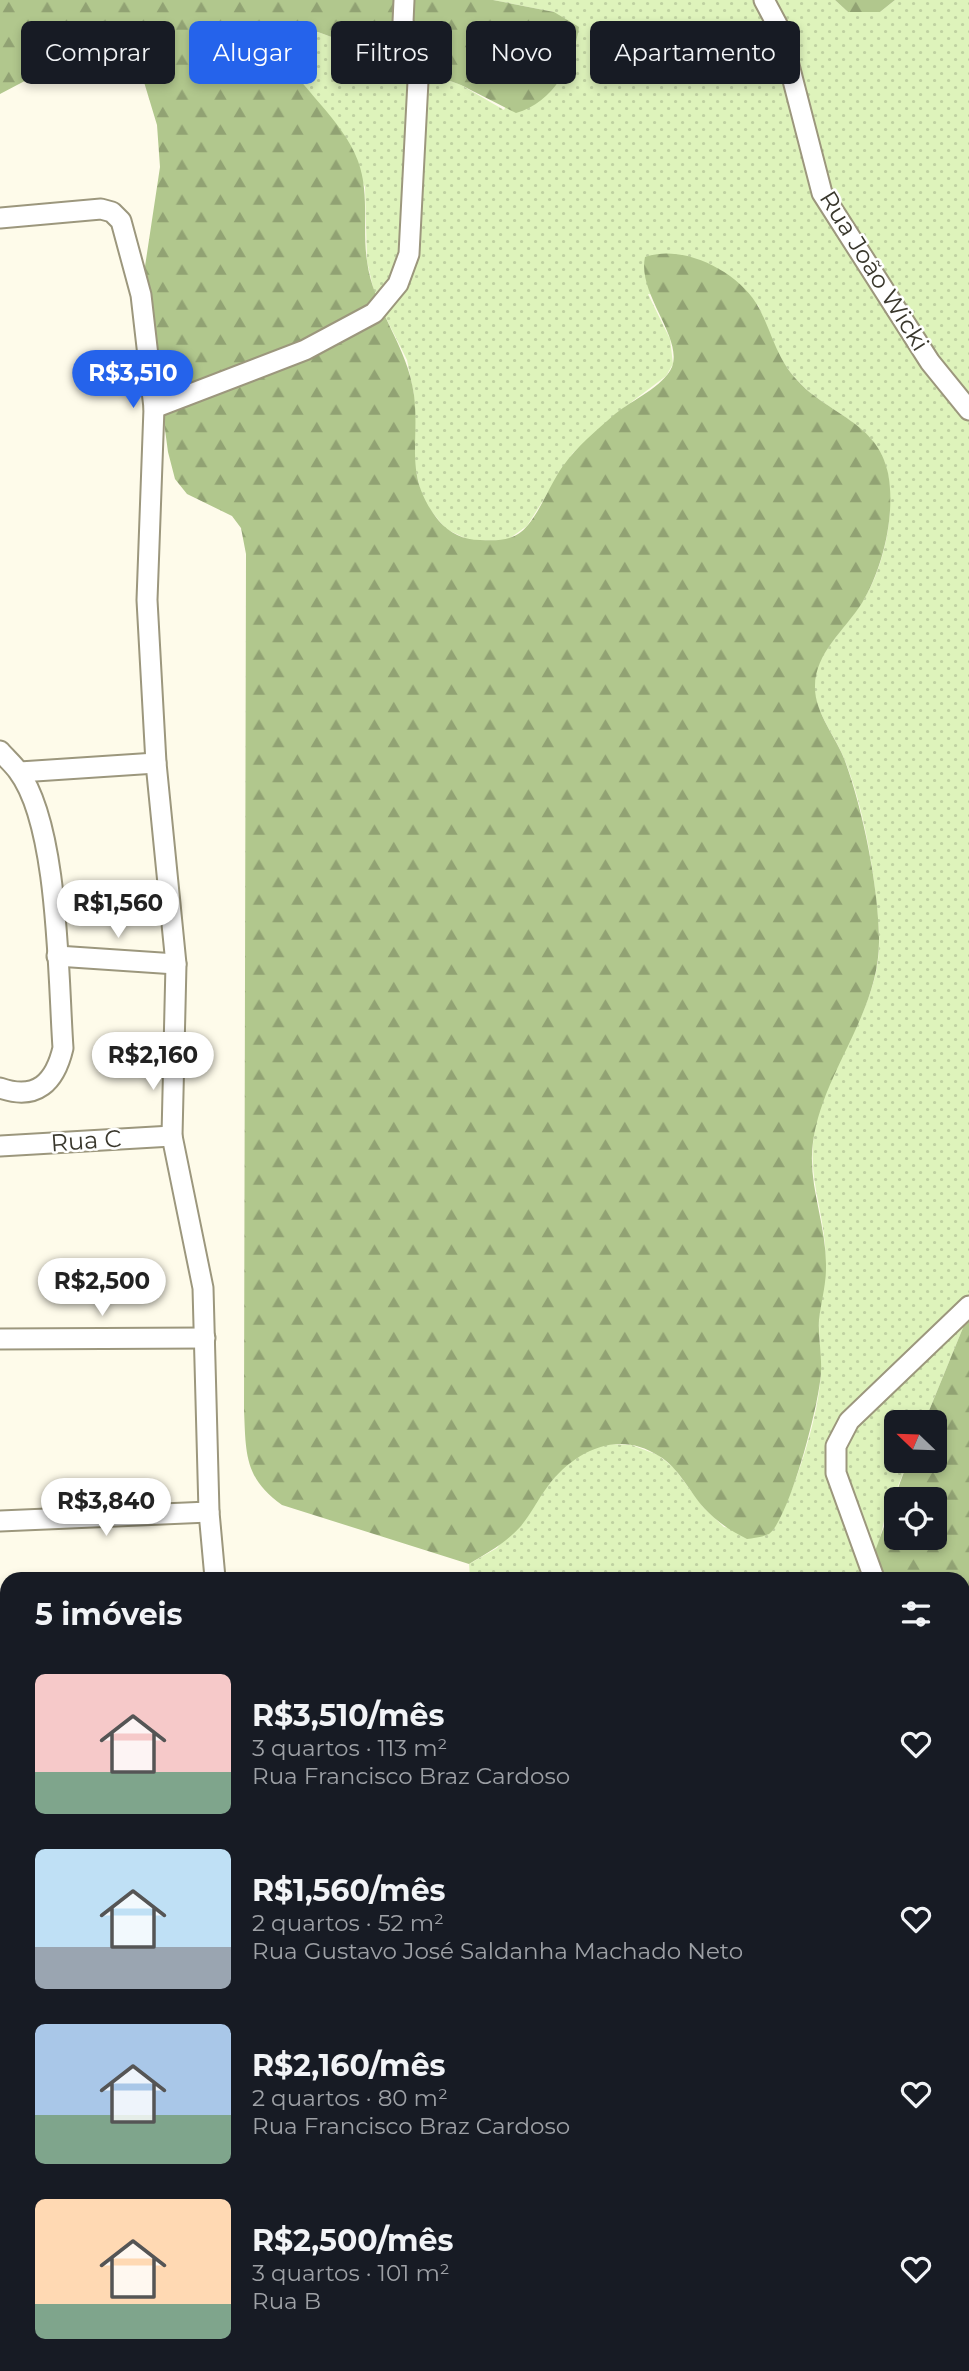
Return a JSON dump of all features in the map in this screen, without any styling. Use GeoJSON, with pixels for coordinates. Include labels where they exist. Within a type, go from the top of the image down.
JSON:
{"type":"FeatureCollection","features":[{"type":"Feature","properties":{"kind":"street"},"geometry":{"type":"LineString","coordinates":[[154,408],[305,350],[374,313],[398,284],[409,254],[418,81],[416,54],[403,22],[404,0]]}},
{"type":"Feature","properties":{"kind":"street","name":"Rua João Wicki"},"geometry":{"type":"LineString","coordinates":[[764,0],[780,30],[822,193],[930,362],[969,410]]}},
{"type":"Feature","properties":{"kind":"street"},"geometry":{"type":"LineString","coordinates":[[0,218],[101,209],[112,212],[121,221],[141,295],[154,408],[147,600],[156,763],[176,964],[172,1136],[203,1288],[209,1513],[214,1572]]}},
{"type":"Feature","properties":{"kind":"street"},"geometry":{"type":"LineString","coordinates":[[0,751],[19,772],[36,807],[48,849],[63,1048],[57,1071],[42,1087],[23,1094],[0,1088]]}},
{"type":"Feature","properties":{"kind":"street"},"geometry":{"type":"LineString","coordinates":[[19,772],[156,763]]}},
{"type":"Feature","properties":{"kind":"street"},"geometry":{"type":"LineString","coordinates":[[57,956],[176,964]]}},
{"type":"Feature","properties":{"kind":"street","name":"Rua C"},"geometry":{"type":"LineString","coordinates":[[0,1146],[172,1136]]}},
{"type":"Feature","properties":{"kind":"street"},"geometry":{"type":"LineString","coordinates":[[872,1572],[836,1473],[836,1446],[849,1421],[969,1306]]}},
{"type":"Feature","properties":{"kind":"street"},"geometry":{"type":"LineString","coordinates":[[0,1339],[205,1338]]}},
{"type":"Feature","properties":{"kind":"street"},"geometry":{"type":"LineString","coordinates":[[0,1521],[209,1513]]}},
{"type":"Feature","properties":{"kind":"green space"},"geometry":{"type":"Polygon","coordinates":[[[0,0],[493,0],[554,12],[569,21],[466,21],[466,84],[556,84],[541,100],[516,113],[452,82],[452,21],[331,21],[331,37],[317,32],[317,21],[189,21],[189,84],[303,84],[332,117],[351,146],[362,173],[364,186],[370,279],[411,377],[417,475],[428,505],[439,521],[457,535],[474,540],[500,540],[518,534],[538,511],[558,473],[574,452],[615,414],[668,374],[674,355],[671,342],[647,286],[644,271],[645,257],[660,254],[693,257],[725,272],[739,283],[759,308],[790,372],[809,392],[863,430],[882,456],[888,473],[890,506],[882,557],[862,603],[825,652],[816,674],[815,686],[818,705],[852,780],[863,825],[873,871],[878,917],[877,964],[871,991],[828,1090],[813,1142],[813,1173],[824,1236],[826,1268],[819,1320],[821,1372],[810,1432],[794,1483],[786,1506],[769,1534],[747,1539],[730,1529],[704,1508],[666,1461],[644,1448],[628,1444],[598,1448],[571,1463],[548,1486],[515,1532],[469,1564],[282,1505],[260,1485],[254,1474],[247,1452],[244,1410],[246,554],[241,528],[232,516],[187,494],[175,479],[168,452],[144,273],[160,167],[157,125],[145,84],[175,84],[175,21],[21,21],[21,83],[0,94],[0,0]]]}},
{"type":"Feature","properties":{"kind":"green space"},"geometry":{"type":"Polygon","coordinates":[[[493,0],[835,0],[848,12],[880,12],[895,0],[969,0],[969,1313],[929,1410],[884,1410],[884,1474],[903,1474],[898,1487],[884,1487],[884,1521],[872,1572],[470,1572],[469,1564],[497,1548],[563,1467],[585,1451],[607,1444],[632,1445],[658,1455],[674,1468],[703,1507],[724,1527],[767,1535],[777,1521],[803,1457],[816,1410],[821,1371],[819,1324],[825,1244],[813,1170],[813,1144],[826,1091],[861,1015],[878,963],[879,935],[875,891],[864,822],[844,758],[819,708],[814,690],[823,655],[861,604],[876,575],[889,525],[888,475],[883,457],[864,431],[810,393],[784,364],[758,305],[648,294],[670,339],[673,364],[666,376],[617,413],[573,453],[527,526],[506,541],[469,540],[446,529],[423,501],[415,467],[414,395],[407,360],[375,296],[367,261],[365,187],[331,118],[301,84],[317,84],[318,32],[331,37],[331,84],[452,84],[452,82],[504,110],[517,84],[576,84],[576,21],[549,21],[554,12],[493,0]]]}},
{"type":"Feature","properties":{"kind":"green space"},"geometry":{"type":"Polygon","coordinates":[[[835,0],[895,0],[880,12],[848,12],[835,0]]]}},
{"type":"Feature","properties":{"kind":"green space"},"geometry":{"type":"Polygon","coordinates":[[[969,1313],[969,1572],[871,1572],[870,1565],[884,1527],[884,1550],[947,1550],[947,1487],[898,1487],[903,1474],[947,1474],[947,1410],[929,1410],[969,1313]]]}}]}
